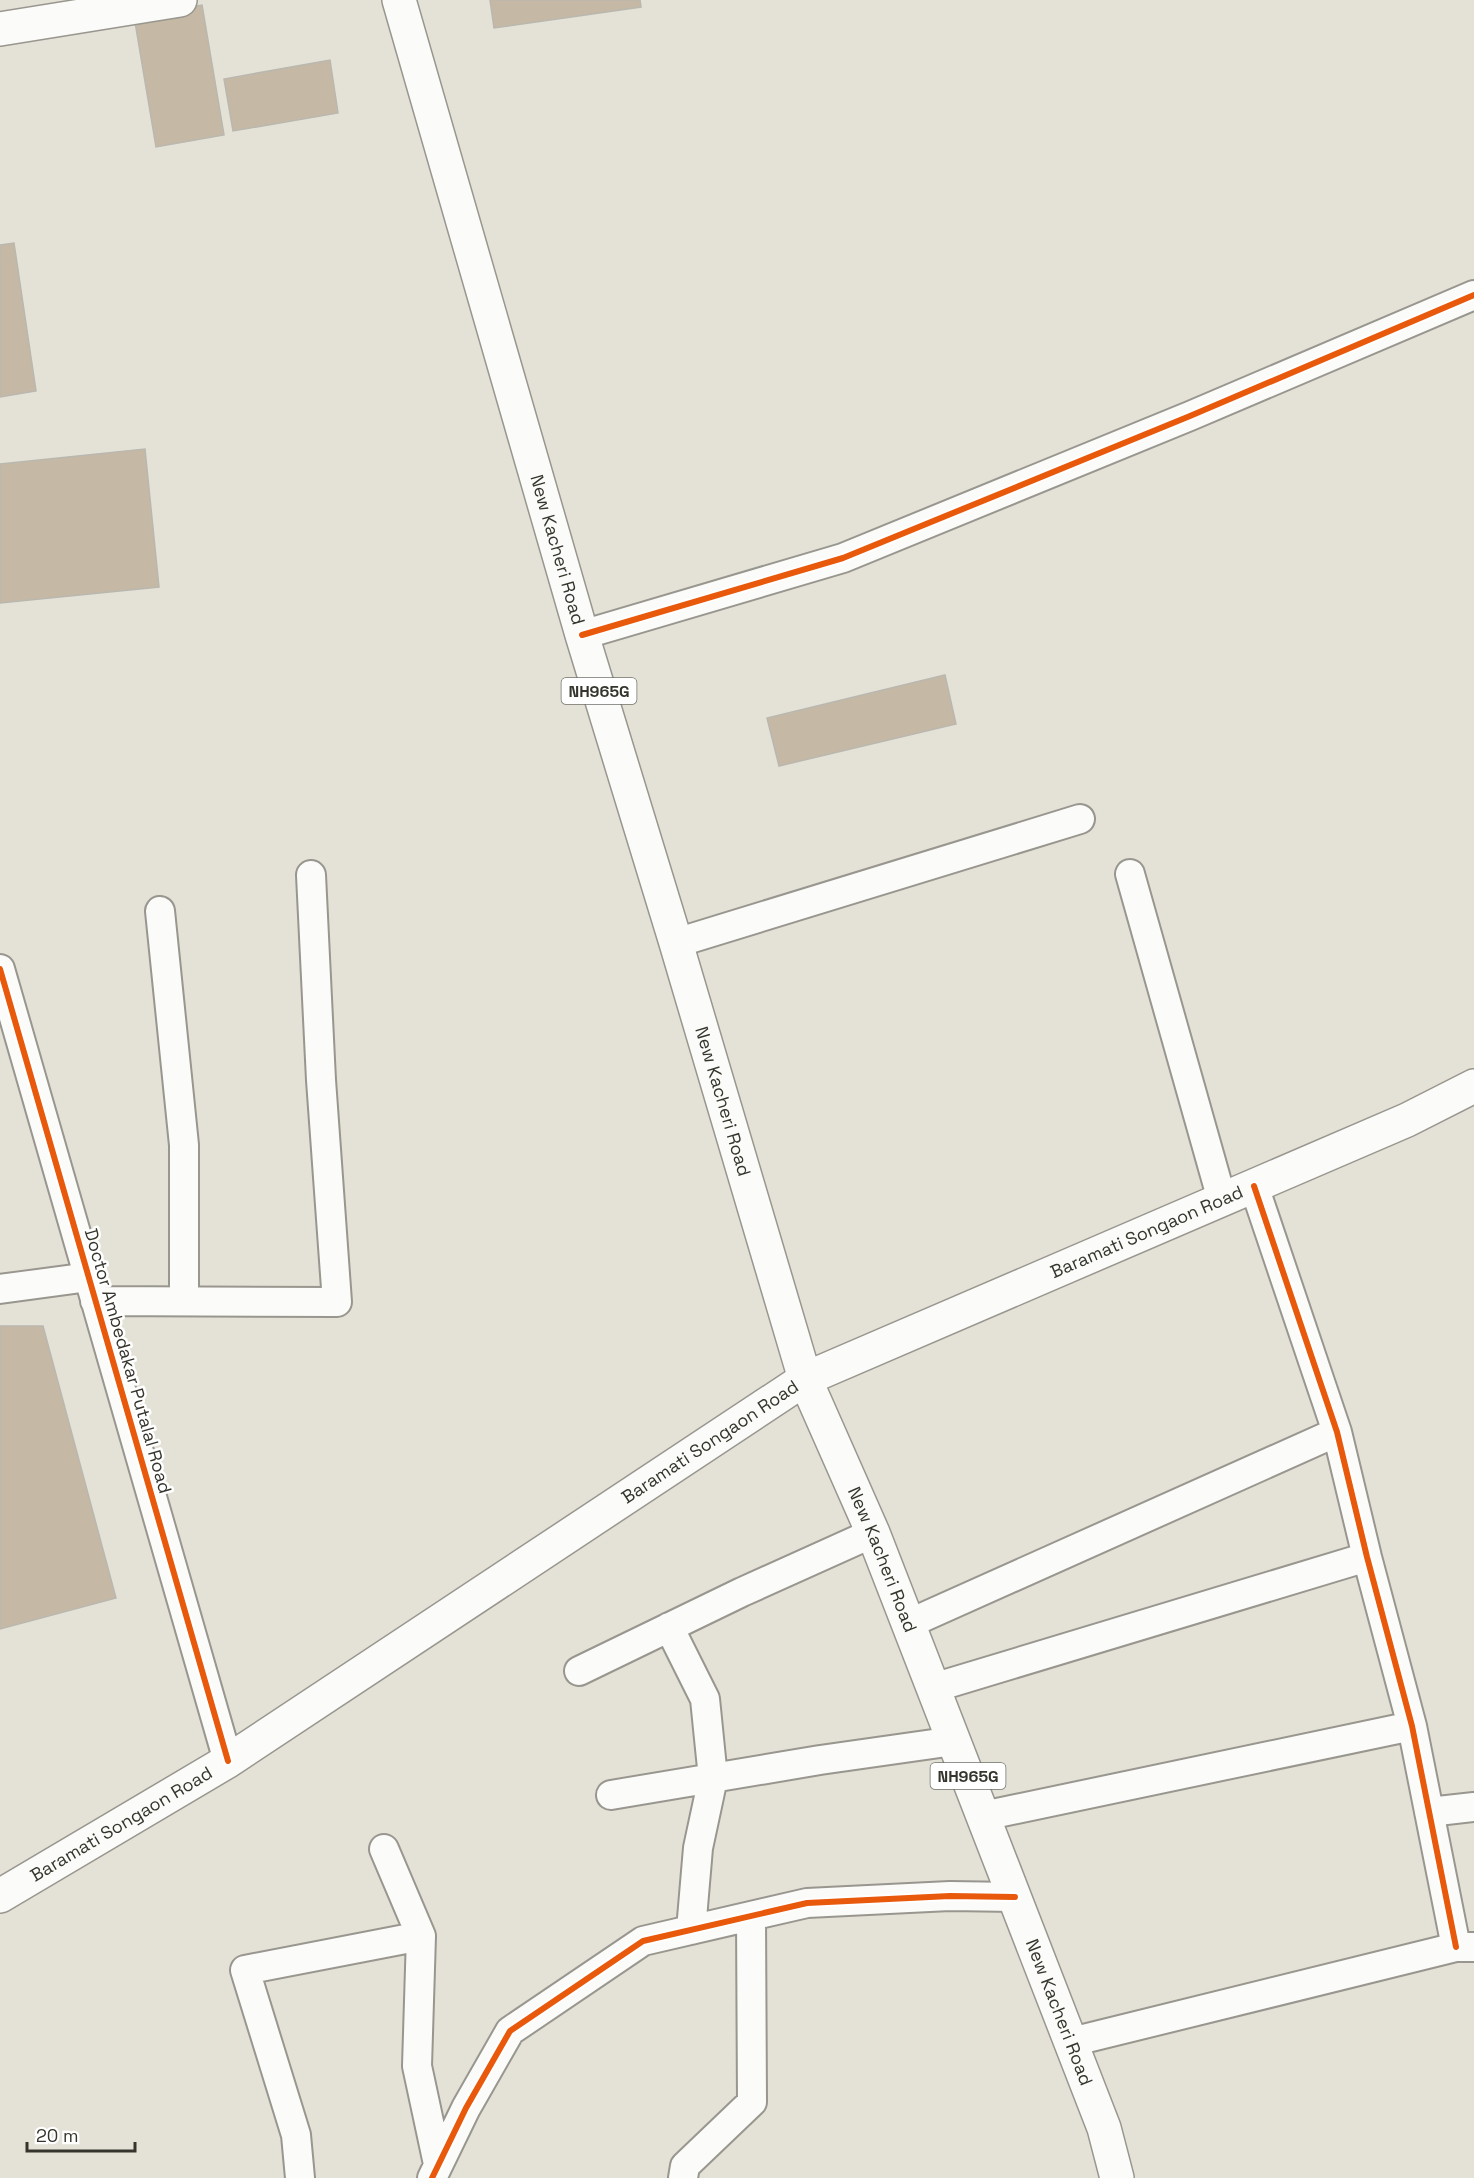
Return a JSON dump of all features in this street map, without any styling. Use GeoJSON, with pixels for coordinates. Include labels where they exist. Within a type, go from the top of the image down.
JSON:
{"type":"FeatureCollection","features":[{"type":"Feature","properties":{"kind":"main road"},"geometry":{"type":"LineString","coordinates":[[0,29],[180,0]]}},
{"type":"Feature","properties":{"kind":"main road","name":"New Kacheri Road"},"geometry":{"type":"LineString","coordinates":[[399,0],[582,635],[805,1379],[873,1533],[1104,2127],[1117,2178]]}},
{"type":"Feature","properties":{"kind":"main road","name":"Baramati Songaon Road"},"geometry":{"type":"LineString","coordinates":[[0,1896],[228,1761],[805,1379],[1407,1120],[1474,1086]]}},
{"type":"Feature","properties":{"kind":"street"},"geometry":{"type":"LineString","coordinates":[[582,635],[843,558],[1179,421],[1474,295]]}},
{"type":"Feature","properties":{"kind":"street"},"geometry":{"type":"LineString","coordinates":[[676,943],[1080,819]]}},
{"type":"Feature","properties":{"kind":"street"},"geometry":{"type":"LineString","coordinates":[[1130,874],[1222,1200]]}},
{"type":"Feature","properties":{"kind":"street"},"geometry":{"type":"LineString","coordinates":[[0,1289],[92,1289],[184,1301],[337,1302],[321,1080],[311,875]]}},
{"type":"Feature","properties":{"kind":"street"},"geometry":{"type":"LineString","coordinates":[[160,911],[184,1145],[184,1301]]}},
{"type":"Feature","properties":{"kind":"street","name":"Doctor Ambedakar Putalal Road"},"geometry":{"type":"LineString","coordinates":[[0,969],[228,1761]]}},
{"type":"Feature","properties":{"kind":"street"},"geometry":{"type":"LineString","coordinates":[[1071,2042],[1465,1947],[1429,1812],[1412,1726],[1367,1557],[1337,1432],[1254,1186]]}},
{"type":"Feature","properties":{"kind":"street"},"geometry":{"type":"LineString","coordinates":[[908,1624],[1337,1432]]}},
{"type":"Feature","properties":{"kind":"street"},"geometry":{"type":"LineString","coordinates":[[579,1671],[873,1533]]}},
{"type":"Feature","properties":{"kind":"street"},"geometry":{"type":"LineString","coordinates":[[933,1688],[1367,1557]]}},
{"type":"Feature","properties":{"kind":"street"},"geometry":{"type":"LineString","coordinates":[[669,1627],[705,1699],[713,1778],[698,1848],[691,1930]]}},
{"type":"Feature","properties":{"kind":"street"},"geometry":{"type":"LineString","coordinates":[[983,1816],[1412,1726]]}},
{"type":"Feature","properties":{"kind":"street"},"geometry":{"type":"LineString","coordinates":[[611,1795],[820,1760],[954,1741]]}},
{"type":"Feature","properties":{"kind":"street"},"geometry":{"type":"LineString","coordinates":[[1429,1812],[1474,1807]]}},
{"type":"Feature","properties":{"kind":"street"},"geometry":{"type":"LineString","coordinates":[[384,1849],[421,1936],[417,2066],[435,2171]]}},
{"type":"Feature","properties":{"kind":"street"},"geometry":{"type":"LineString","coordinates":[[435,2171],[466,2108],[510,2031],[643,1941],[807,1903],[950,1896],[1015,1898]]}},
{"type":"Feature","properties":{"kind":"street"},"geometry":{"type":"LineString","coordinates":[[683,2178],[685,2166],[752,2102],[751,1916]]}},
{"type":"Feature","properties":{"kind":"street"},"geometry":{"type":"LineString","coordinates":[[300,2178],[296,2135],[245,1970],[421,1936]]}},
{"type":"Feature","properties":{"kind":"building"},"geometry":{"type":"Polygon","coordinates":[[[490,0],[640,0],[641,7],[494,28],[490,0]]]}},
{"type":"Feature","properties":{"kind":"building"},"geometry":{"type":"Polygon","coordinates":[[[202,5],[224,135],[156,147],[134,16],[202,5]]]}},
{"type":"Feature","properties":{"kind":"building"},"geometry":{"type":"Polygon","coordinates":[[[330,60],[338,113],[233,131],[224,79],[330,60]]]}},
{"type":"Feature","properties":{"kind":"building"},"geometry":{"type":"Polygon","coordinates":[[[14,243],[36,391],[0,397],[0,245],[14,243]]]}},
{"type":"Feature","properties":{"kind":"building"},"geometry":{"type":"Polygon","coordinates":[[[145,449],[159,587],[0,603],[0,464],[145,449]]]}},
{"type":"Feature","properties":{"kind":"building"},"geometry":{"type":"Polygon","coordinates":[[[945,675],[956,724],[779,766],[767,718],[945,675]]]}},
{"type":"Feature","properties":{"kind":"building"},"geometry":{"type":"Polygon","coordinates":[[[0,1326],[43,1326],[116,1598],[0,1629],[0,1326]]]}},
{"type":"Feature","properties":{"kind":"cycle path"},"geometry":{"type":"LineString","coordinates":[[582,635],[843,558],[1190,416],[1474,295]]}},
{"type":"Feature","properties":{"kind":"cycle path"},"geometry":{"type":"LineString","coordinates":[[0,969],[228,1761]]}},
{"type":"Feature","properties":{"kind":"cycle path"},"geometry":{"type":"LineString","coordinates":[[1254,1186],[1337,1432],[1367,1557],[1412,1726],[1456,1947]]}},
{"type":"Feature","properties":{"kind":"cycle path"},"geometry":{"type":"LineString","coordinates":[[432,2178],[466,2108],[510,2031],[643,1941],[807,1903],[950,1896],[1015,1897]]}}]}
